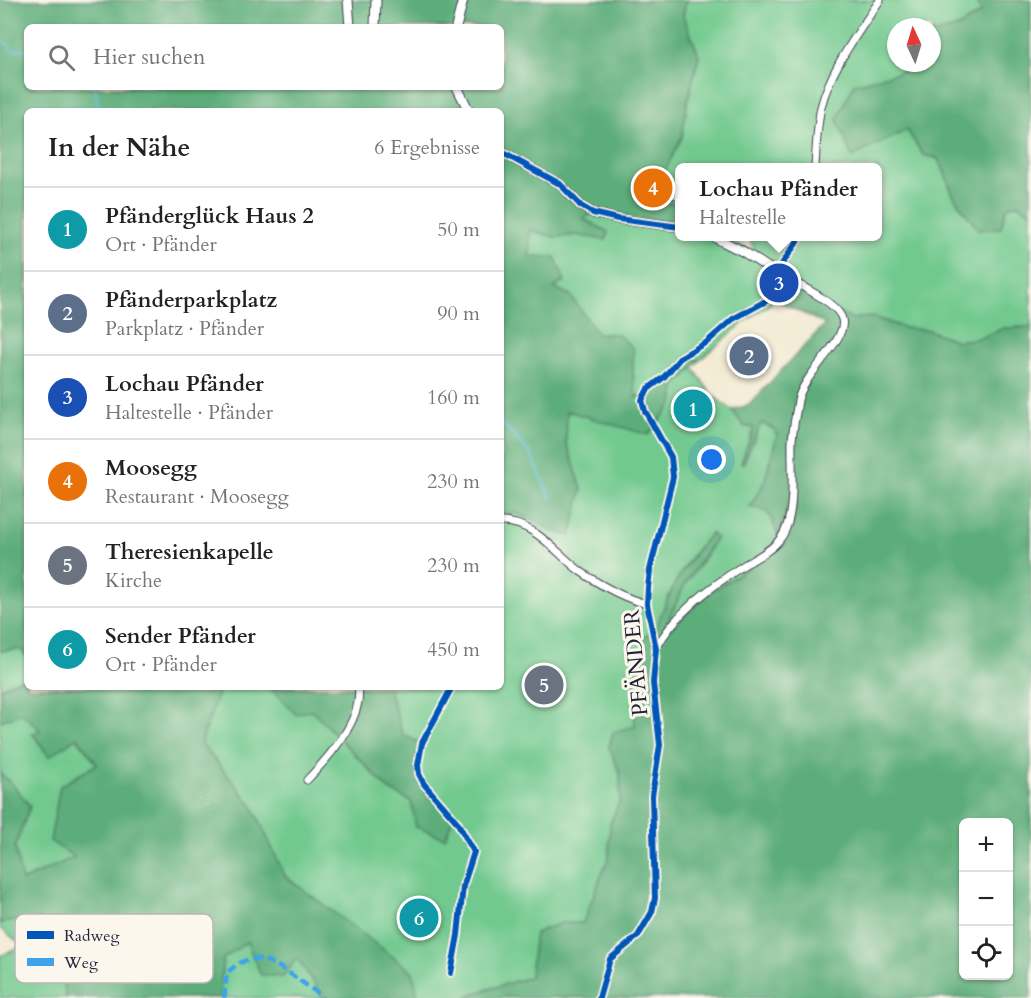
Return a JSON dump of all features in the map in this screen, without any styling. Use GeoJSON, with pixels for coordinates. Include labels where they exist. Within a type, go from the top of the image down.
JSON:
{"type":"FeatureCollection","features":[{"type":"Feature","properties":{"kind":"street"},"geometry":{"type":"LineString","coordinates":[[348,0],[350,24]]}},
{"type":"Feature","properties":{"kind":"street"},"geometry":{"type":"LineString","coordinates":[[375,24],[376,0]]}},
{"type":"Feature","properties":{"kind":"street"},"geometry":{"type":"LineString","coordinates":[[457,24],[463,0]]}},
{"type":"Feature","properties":{"kind":"street"},"geometry":{"type":"LineString","coordinates":[[815,163],[821,108],[829,85],[850,46],[880,0]]}},
{"type":"Feature","properties":{"kind":"street"},"geometry":{"type":"LineString","coordinates":[[458,90],[468,108]]}},
{"type":"Feature","properties":{"kind":"street"},"geometry":{"type":"LineString","coordinates":[[504,154],[560,184],[581,206],[594,213],[675,226]]}},
{"type":"Feature","properties":{"kind":"street"},"geometry":{"type":"LineString","coordinates":[[668,193],[675,195]]}},
{"type":"Feature","properties":{"kind":"street"},"geometry":{"type":"LineString","coordinates":[[721,241],[744,252],[776,273],[798,241]]}},
{"type":"Feature","properties":{"kind":"street","name":"PFÄNDER"},"geometry":{"type":"LineString","coordinates":[[599,998],[610,959],[638,936],[652,912],[655,898],[652,796],[660,745],[653,683],[656,649],[647,604],[650,570],[673,477],[669,450],[643,405],[644,393],[664,377],[681,357],[700,347],[733,319],[766,301],[775,288],[776,273],[834,306],[841,314],[843,326],[838,340],[815,367],[799,395],[792,438],[788,525],[777,543],[700,597],[671,626],[656,649]]}},
{"type":"Feature","properties":{"kind":"street","name":"PFÄNDER"},"geometry":{"type":"LineString","coordinates":[[504,522],[518,524],[530,529],[579,570],[605,588],[647,604]]}},
{"type":"Feature","properties":{"kind":"street"},"geometry":{"type":"LineString","coordinates":[[308,780],[324,763],[346,732],[361,699],[359,690]]}},
{"type":"Feature","properties":{"kind":"street"},"geometry":{"type":"LineString","coordinates":[[450,690],[426,735],[418,757],[418,765],[424,784],[458,822],[474,852],[463,886],[451,973]]}},
{"type":"Feature","properties":{"kind":"green space"},"geometry":{"type":"Polygon","coordinates":[[[0,0],[686,0],[683,16],[699,55],[687,104],[682,137],[665,171],[644,170],[632,186],[641,198],[675,204],[675,224],[597,210],[583,219],[608,232],[606,240],[576,235],[555,237],[530,230],[530,256],[555,257],[565,281],[554,288],[570,295],[598,334],[617,334],[633,348],[636,398],[657,387],[660,388],[687,357],[700,360],[675,386],[673,404],[648,435],[567,411],[566,442],[582,489],[571,536],[549,530],[533,519],[513,512],[504,516],[504,108],[24,108],[24,654],[20,649],[0,651],[0,0]]]}},
{"type":"Feature","properties":{"kind":"green space"},"geometry":{"type":"Polygon","coordinates":[[[686,0],[976,0],[982,12],[959,27],[941,32],[941,18],[887,18],[887,72],[900,72],[854,84],[852,157],[907,129],[923,155],[937,158],[955,198],[979,230],[1007,207],[1018,204],[1031,212],[1031,327],[1004,328],[980,338],[957,341],[928,330],[905,328],[873,317],[850,319],[781,281],[770,304],[744,322],[700,360],[687,357],[660,388],[657,387],[636,398],[633,348],[617,334],[598,334],[570,295],[554,288],[565,281],[530,256],[530,230],[555,237],[576,235],[606,240],[607,232],[582,218],[597,210],[675,224],[675,241],[732,241],[755,252],[751,241],[882,241],[882,163],[675,163],[675,204],[641,198],[631,186],[644,170],[682,137],[687,104],[699,55],[683,16],[686,0]]]}},
{"type":"Feature","properties":{"kind":"green space"},"geometry":{"type":"Polygon","coordinates":[[[976,0],[1031,0],[1031,212],[1018,204],[1007,207],[1001,228],[978,230],[955,198],[937,158],[923,155],[907,130],[852,157],[837,119],[854,84],[900,72],[941,72],[941,32],[959,27],[982,12],[976,0]]]}},
{"type":"Feature","properties":{"kind":"green space"},"geometry":{"type":"Polygon","coordinates":[[[781,281],[850,319],[873,317],[905,328],[928,330],[957,341],[980,338],[1004,328],[1031,327],[1031,998],[466,998],[469,995],[530,977],[535,933],[561,923],[583,923],[609,856],[610,824],[620,800],[620,773],[609,747],[613,732],[635,726],[636,679],[645,658],[642,639],[655,629],[675,583],[696,551],[711,533],[716,538],[685,584],[666,625],[671,628],[713,590],[770,555],[792,529],[797,505],[795,483],[778,536],[770,515],[750,506],[764,483],[777,436],[774,429],[761,423],[743,464],[741,463],[754,428],[744,426],[732,410],[749,405],[825,324],[774,297],[781,281]]]}},
{"type":"Feature","properties":{"kind":"green space"},"geometry":{"type":"Polygon","coordinates":[[[693,368],[713,396],[732,410],[744,426],[754,428],[741,463],[743,464],[761,423],[774,429],[777,436],[764,483],[750,506],[770,515],[778,535],[795,481],[797,505],[792,529],[770,555],[738,573],[672,629],[666,625],[685,584],[716,538],[711,534],[689,560],[672,590],[637,677],[634,697],[635,726],[609,747],[620,773],[620,800],[610,824],[609,856],[583,923],[561,923],[535,933],[530,977],[469,995],[466,998],[418,998],[412,972],[285,876],[252,805],[201,743],[219,690],[272,690],[296,714],[312,710],[389,790],[411,801],[445,837],[448,830],[435,803],[418,777],[415,762],[420,743],[403,735],[389,690],[504,690],[504,516],[513,512],[533,519],[549,530],[582,489],[566,442],[567,411],[673,404],[675,386],[693,368]]]}},
{"type":"Feature","properties":{"kind":"green space"},"geometry":{"type":"Polygon","coordinates":[[[20,649],[24,654],[24,677],[0,688],[0,651],[20,649]]]}},
{"type":"Feature","properties":{"kind":"green space"},"geometry":{"type":"Polygon","coordinates":[[[24,677],[24,690],[219,690],[201,743],[252,805],[285,876],[413,972],[418,998],[324,998],[297,958],[283,977],[261,975],[247,942],[223,959],[220,998],[66,998],[64,983],[213,983],[213,914],[15,914],[15,921],[0,923],[0,774],[12,784],[30,806],[15,847],[22,881],[74,857],[50,841],[60,786],[97,764],[77,737],[49,757],[33,734],[40,730],[22,713],[0,721],[0,688],[24,677]]]}},
{"type":"Feature","properties":{"kind":"green space"},"geometry":{"type":"Polygon","coordinates":[[[272,690],[389,690],[403,735],[420,743],[415,762],[422,787],[453,818],[445,838],[416,827],[411,801],[389,790],[312,710],[296,714],[272,690]]]}},
{"type":"Feature","properties":{"kind":"green space"},"geometry":{"type":"Polygon","coordinates":[[[22,713],[41,730],[33,734],[76,737],[97,764],[75,857],[21,881],[15,847],[30,806],[12,784],[0,774],[0,721],[22,713]]]}},
{"type":"Feature","properties":{"kind":"green space"},"geometry":{"type":"Polygon","coordinates":[[[15,921],[15,940],[0,928],[0,923],[15,921]]]}},
{"type":"Feature","properties":{"kind":"green space"},"geometry":{"type":"Polygon","coordinates":[[[248,941],[297,958],[326,998],[217,998],[223,959],[248,941]]]}},
{"type":"Feature","properties":{"kind":"green space"},"geometry":{"type":"Polygon","coordinates":[[[15,949],[15,983],[63,983],[66,998],[0,998],[0,956],[15,949]]]}},
{"type":"Feature","properties":{"kind":"waterway"},"geometry":{"type":"LineString","coordinates":[[0,40],[8,44],[13,51],[24,49]]}},
{"type":"Feature","properties":{"kind":"waterway"},"geometry":{"type":"LineString","coordinates":[[96,90],[98,108]]}},
{"type":"Feature","properties":{"kind":"waterway"},"geometry":{"type":"LineString","coordinates":[[504,425],[530,453],[551,498]]}},
{"type":"Feature","properties":{"kind":"marked path"},"geometry":{"type":"LineString","coordinates":[[224,998],[227,973],[244,961],[252,959],[260,959],[275,965],[322,998]]}},
{"type":"Feature","properties":{"kind":"cycle path"},"geometry":{"type":"LineString","coordinates":[[504,154],[560,184],[581,206],[593,213],[618,219],[675,226]]}},
{"type":"Feature","properties":{"kind":"cycle path"},"geometry":{"type":"LineString","coordinates":[[599,998],[610,959],[638,936],[652,912],[655,898],[652,796],[660,745],[653,683],[656,649],[647,604],[650,570],[673,477],[671,457],[645,411],[642,400],[648,389],[664,377],[681,357],[707,342],[733,319],[766,301],[775,287],[776,273],[798,241]]}},
{"type":"Feature","properties":{"kind":"cycle path"},"geometry":{"type":"LineString","coordinates":[[450,690],[422,743],[418,765],[424,784],[457,822],[474,852],[463,886],[451,973]]}},
{"type":"Feature","properties":{"kind":"place","name":"Moosegg"},"geometry":{"type":"Point","coordinates":[653,188]}},
{"type":"Feature","properties":{"kind":"place","name":"Lochau Pfänder"},"geometry":{"type":"Point","coordinates":[779,283]}},
{"type":"Feature","properties":{"kind":"place","name":"Pfänderparkplatz"},"geometry":{"type":"Point","coordinates":[749,356]}},
{"type":"Feature","properties":{"kind":"place","name":"Pfänderglück Haus 2"},"geometry":{"type":"Point","coordinates":[693,409]}},
{"type":"Feature","properties":{"kind":"place","name":"Theresienkapelle"},"geometry":{"type":"Point","coordinates":[544,685]}},
{"type":"Feature","properties":{"kind":"place","name":"Sender Pfänder"},"geometry":{"type":"Point","coordinates":[419,918]}}]}
